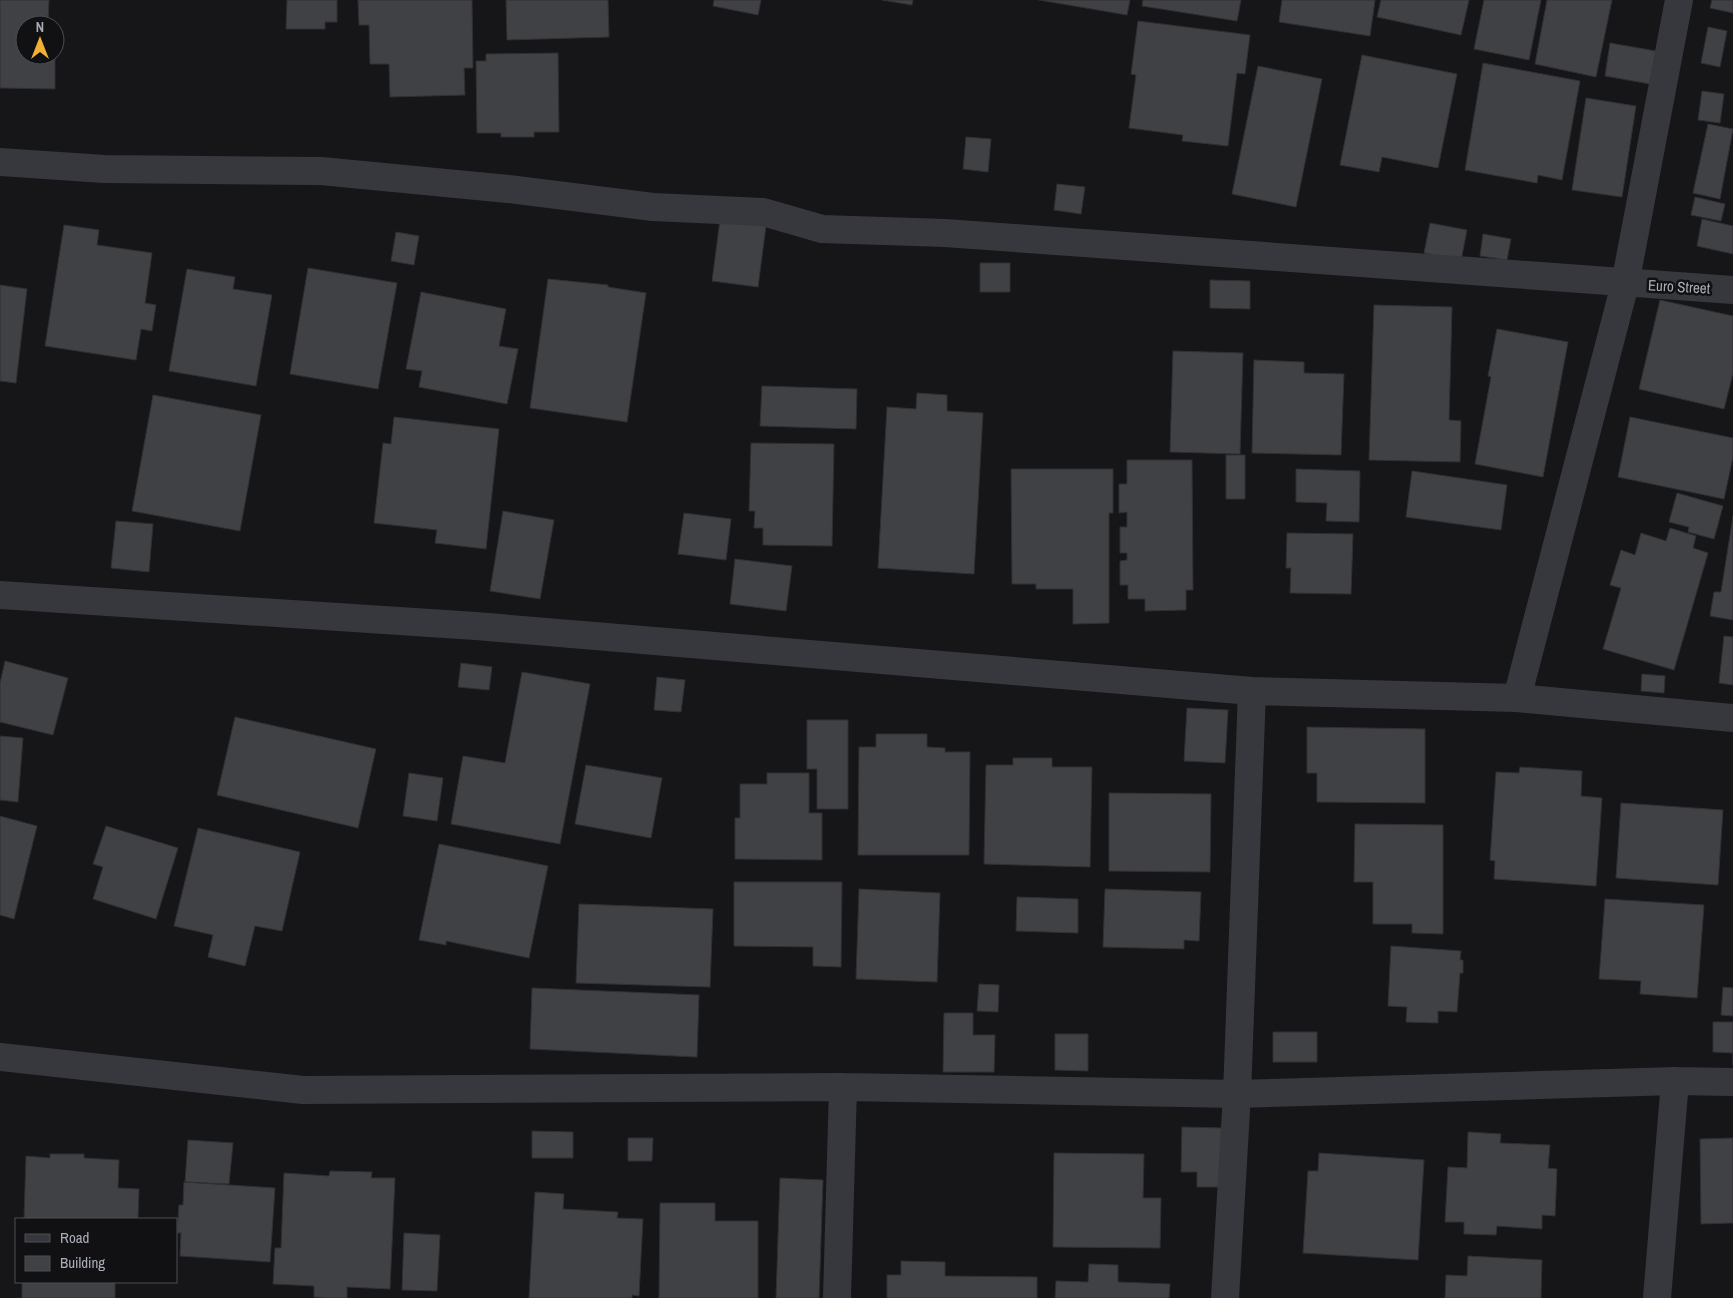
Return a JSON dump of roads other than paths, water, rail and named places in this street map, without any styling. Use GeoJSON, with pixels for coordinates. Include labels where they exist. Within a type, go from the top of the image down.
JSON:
{"type":"FeatureCollection","features":[{"type":"Feature","properties":{"kind":"street"},"geometry":{"type":"LineString","coordinates":[[1516,698],[1625,284],[1678,0]]}},
{"type":"Feature","properties":{"kind":"street","name":"Euro Street"},"geometry":{"type":"LineString","coordinates":[[0,162],[104,169],[321,171],[508,189],[653,207],[763,212],[822,229],[946,233],[1625,284],[1733,290]]}},
{"type":"Feature","properties":{"kind":"street"},"geometry":{"type":"LineString","coordinates":[[0,595],[476,626],[1252,691],[1516,698],[1733,718]]}},
{"type":"Feature","properties":{"kind":"street"},"geometry":{"type":"LineString","coordinates":[[1225,1298],[1237,1094],[1252,691]]}},
{"type":"Feature","properties":{"kind":"street"},"geometry":{"type":"LineString","coordinates":[[0,1057],[303,1090],[842,1087],[1237,1094],[1675,1081],[1733,1082]]}},
{"type":"Feature","properties":{"kind":"street"},"geometry":{"type":"LineString","coordinates":[[1657,1298],[1675,1081]]}},
{"type":"Feature","properties":{"kind":"street"},"geometry":{"type":"LineString","coordinates":[[837,1298],[842,1087]]}}]}
